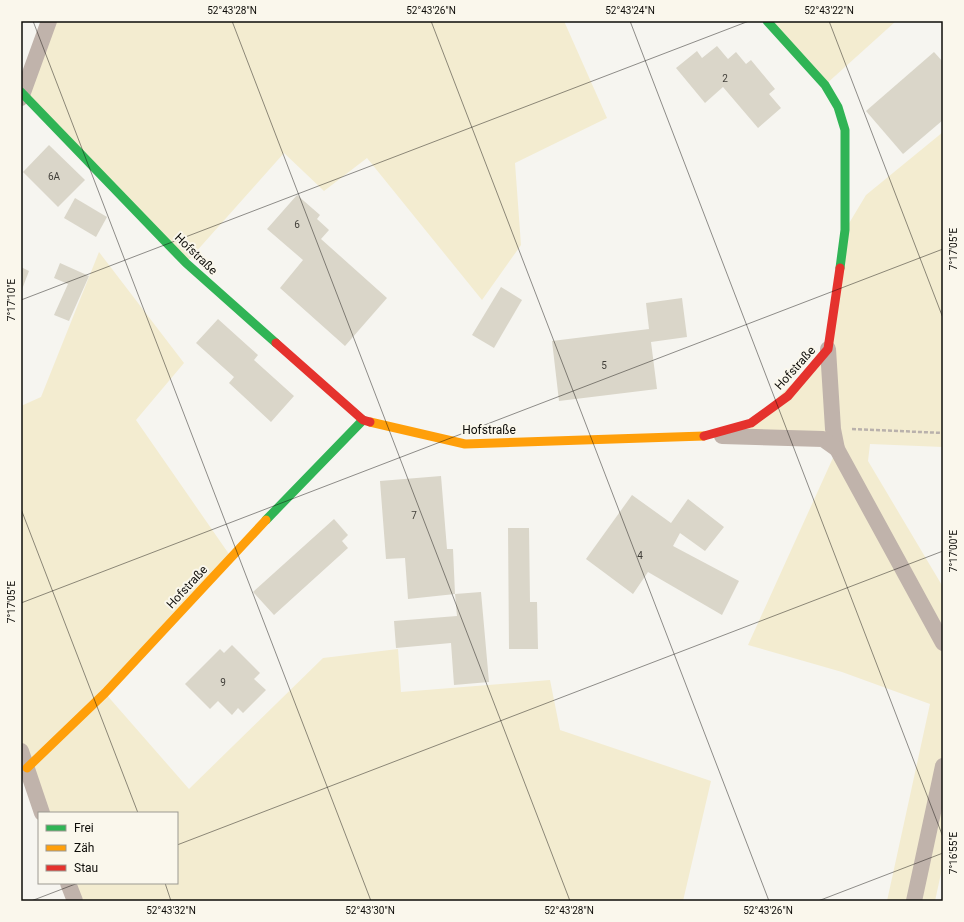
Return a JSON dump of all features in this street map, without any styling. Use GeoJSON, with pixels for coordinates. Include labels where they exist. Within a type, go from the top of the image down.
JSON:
{"type":"FeatureCollection","features":[{"type":"Feature","properties":{"kind":"street"},"geometry":{"type":"LineString","coordinates":[[22,94],[49,21]]}},
{"type":"Feature","properties":{"kind":"street","name":"Hofstraße"},"geometry":{"type":"LineString","coordinates":[[22,94],[186,264],[363,420],[465,444],[709,436],[751,423],[788,396],[828,349],[845,230],[845,130],[838,107],[825,85],[767,21]]}},
{"type":"Feature","properties":{"kind":"street"},"geometry":{"type":"LineString","coordinates":[[828,349],[833,428],[837,449],[943,642]]}},
{"type":"Feature","properties":{"kind":"street","name":"Hofstraße"},"geometry":{"type":"LineString","coordinates":[[27,768],[105,693],[231,557],[363,420]]}},
{"type":"Feature","properties":{"kind":"street"},"geometry":{"type":"LineString","coordinates":[[709,436],[823,439],[837,449]]}},
{"type":"Feature","properties":{"kind":"street"},"geometry":{"type":"LineString","coordinates":[[21,751],[42,812]]}},
{"type":"Feature","properties":{"kind":"street"},"geometry":{"type":"LineString","coordinates":[[914,901],[943,766]]}},
{"type":"Feature","properties":{"kind":"street"},"geometry":{"type":"LineString","coordinates":[[68,884],[74,901]]}},
{"type":"Feature","properties":{"kind":"path"},"geometry":{"type":"LineString","coordinates":[[833,428],[943,433]]}},
{"type":"Feature","properties":{"kind":"shaded area"},"geometry":{"type":"Polygon","coordinates":[[[49,21],[564,21],[607,118],[515,163],[521,245],[482,300],[367,158],[324,191],[284,153],[186,263],[23,93],[49,21]]]}},
{"type":"Feature","properties":{"kind":"shaded area"},"geometry":{"type":"Polygon","coordinates":[[[767,21],[896,21],[825,85],[767,21]]]}},
{"type":"Feature","properties":{"kind":"shaded area"},"geometry":{"type":"Polygon","coordinates":[[[943,132],[943,447],[870,444],[868,461],[943,587],[943,864],[935,901],[887,901],[930,704],[842,672],[748,645],[837,449],[823,439],[709,436],[751,423],[828,349],[845,230],[866,195],[943,132]]]}},
{"type":"Feature","properties":{"kind":"shaded area"},"geometry":{"type":"Polygon","coordinates":[[[99,252],[184,363],[136,420],[231,557],[105,693],[189,789],[323,658],[398,649],[401,692],[550,680],[560,730],[711,781],[683,901],[75,901],[68,884],[178,884],[178,812],[42,812],[21,751],[21,406],[41,397],[99,252]]]}},
{"type":"Feature","properties":{"kind":"building"},"geometry":{"type":"Polygon","coordinates":[[[717,46],[728,59],[736,52],[746,64],[751,60],[775,89],[769,94],[781,108],[758,128],[723,87],[705,103],[676,68],[697,51],[702,58],[717,46]]]}},
{"type":"Feature","properties":{"kind":"building"},"geometry":{"type":"Polygon","coordinates":[[[934,52],[943,62],[943,120],[903,154],[866,111],[934,52]]]}},
{"type":"Feature","properties":{"kind":"building"},"geometry":{"type":"Polygon","coordinates":[[[49,145],[85,180],[58,207],[23,172],[49,145]]]}},
{"type":"Feature","properties":{"kind":"building"},"geometry":{"type":"Polygon","coordinates":[[[297,195],[320,215],[317,219],[329,230],[321,239],[387,298],[345,346],[280,288],[303,260],[267,229],[297,195]]]}},
{"type":"Feature","properties":{"kind":"building"},"geometry":{"type":"Polygon","coordinates":[[[75,198],[107,217],[96,237],[64,218],[75,198]]]}},
{"type":"Feature","properties":{"kind":"building"},"geometry":{"type":"Polygon","coordinates":[[[60,263],[89,276],[69,321],[54,315],[68,284],[54,278],[60,263]]]}},
{"type":"Feature","properties":{"kind":"building"},"geometry":{"type":"Polygon","coordinates":[[[21,267],[29,271],[21,292],[21,267]]]}},
{"type":"Feature","properties":{"kind":"building"},"geometry":{"type":"Polygon","coordinates":[[[501,287],[522,300],[494,348],[472,335],[501,287]]]}},
{"type":"Feature","properties":{"kind":"building"},"geometry":{"type":"Polygon","coordinates":[[[682,298],[687,337],[651,342],[657,389],[559,401],[552,341],[649,329],[646,303],[682,298]]]}},
{"type":"Feature","properties":{"kind":"building"},"geometry":{"type":"Polygon","coordinates":[[[218,319],[258,355],[254,360],[294,396],[271,422],[229,383],[234,377],[196,343],[218,319]]]}},
{"type":"Feature","properties":{"kind":"building"},"geometry":{"type":"Polygon","coordinates":[[[441,476],[447,549],[453,549],[455,594],[408,599],[405,558],[386,559],[380,481],[441,476]]]}},
{"type":"Feature","properties":{"kind":"building"},"geometry":{"type":"Polygon","coordinates":[[[632,495],[671,523],[688,499],[724,527],[705,551],[680,533],[673,546],[739,581],[722,615],[648,572],[633,594],[586,559],[632,495]]]}},
{"type":"Feature","properties":{"kind":"building"},"geometry":{"type":"Polygon","coordinates":[[[334,519],[348,535],[342,541],[348,548],[274,615],[253,592],[334,519]]]}},
{"type":"Feature","properties":{"kind":"building"},"geometry":{"type":"Polygon","coordinates":[[[508,528],[529,528],[530,602],[537,602],[538,649],[509,649],[508,528]]]}},
{"type":"Feature","properties":{"kind":"building"},"geometry":{"type":"Polygon","coordinates":[[[481,592],[489,682],[454,685],[451,643],[396,648],[394,621],[457,616],[455,594],[481,592]]]}},
{"type":"Feature","properties":{"kind":"building"},"geometry":{"type":"Polygon","coordinates":[[[232,645],[260,673],[254,679],[266,690],[243,713],[238,708],[232,715],[218,701],[210,709],[185,684],[220,649],[224,653],[232,645]]]}},
{"type":"Feature","properties":{"kind":"traffic: fast"},"geometry":{"type":"LineString","coordinates":[[767,21],[825,85],[838,107],[845,130],[845,230],[840,268]]}},
{"type":"Feature","properties":{"kind":"traffic: fast"},"geometry":{"type":"LineString","coordinates":[[21,92],[186,263],[276,343]]}},
{"type":"Feature","properties":{"kind":"traffic: fast"},"geometry":{"type":"LineString","coordinates":[[266,520],[363,420]]}},
{"type":"Feature","properties":{"kind":"traffic: slow"},"geometry":{"type":"LineString","coordinates":[[370,422],[465,444],[704,436]]}},
{"type":"Feature","properties":{"kind":"traffic: slow"},"geometry":{"type":"LineString","coordinates":[[27,768],[105,693],[266,520]]}},
{"type":"Feature","properties":{"kind":"traffic: jam"},"geometry":{"type":"LineString","coordinates":[[704,436],[751,423],[788,396],[828,349],[840,268]]}},
{"type":"Feature","properties":{"kind":"traffic: jam"},"geometry":{"type":"LineString","coordinates":[[276,343],[363,420],[370,422]]}}]}
